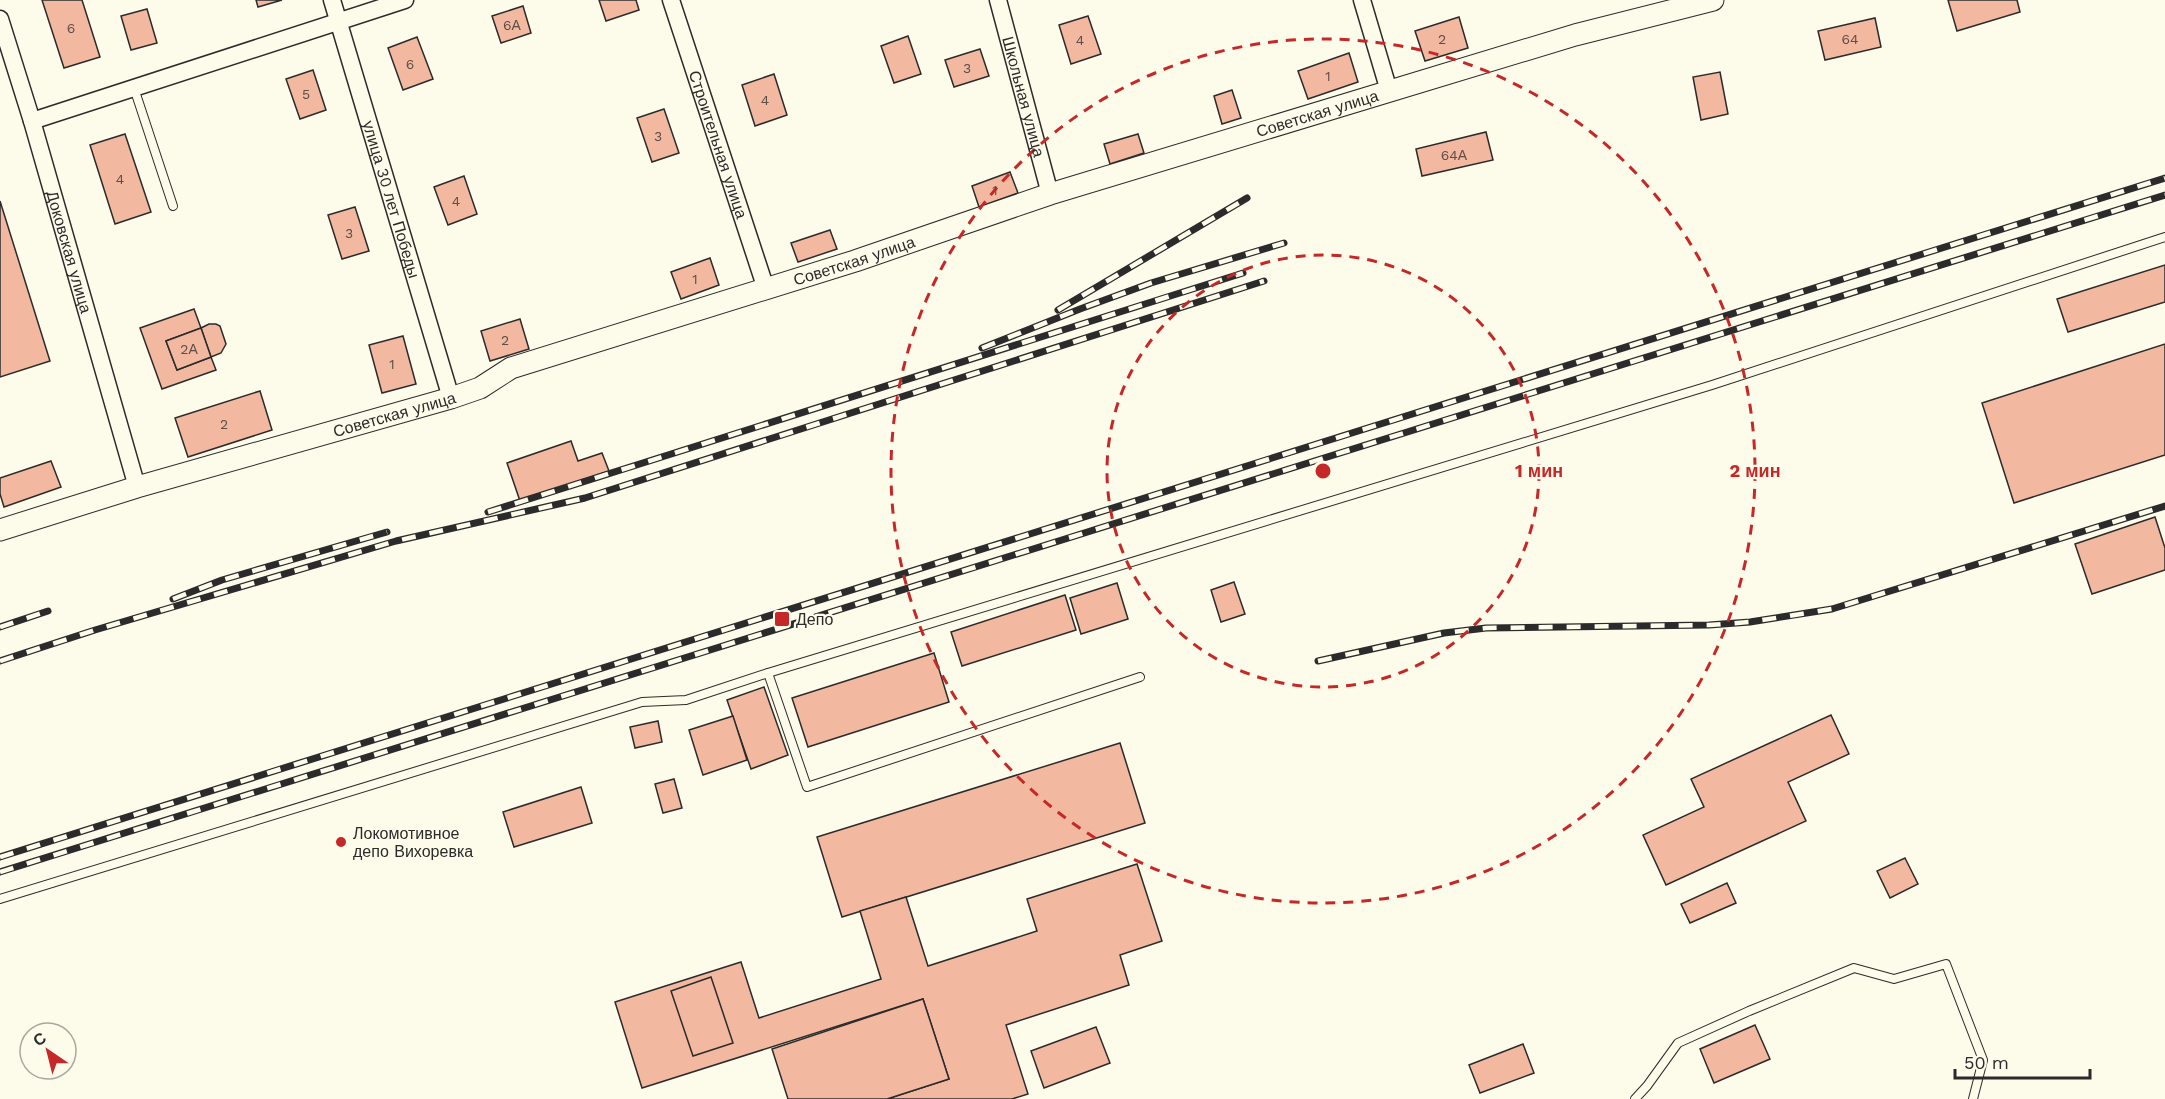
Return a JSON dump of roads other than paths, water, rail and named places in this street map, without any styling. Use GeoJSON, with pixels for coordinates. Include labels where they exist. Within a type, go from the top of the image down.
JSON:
{"type":"FeatureCollection","features":[{"type":"Feature","properties":{"kind":"street","name":"улица 30 лет Победы"},"geometry":{"type":"LineString","coordinates":[[332,0],[451,398]]}},
{"type":"Feature","properties":{"kind":"street"},"geometry":{"type":"LineString","coordinates":[[32,121],[405,0]]}},
{"type":"Feature","properties":{"kind":"street","name":"Строительная улица"},"geometry":{"type":"LineString","coordinates":[[671,0],[766,289]]}},
{"type":"Feature","properties":{"kind":"street","name":"Школьная улица"},"geometry":{"type":"LineString","coordinates":[[998,0],[1050,194]]}},
{"type":"Feature","properties":{"kind":"street"},"geometry":{"type":"LineString","coordinates":[[1362,0],[1389,91]]}},
{"type":"Feature","properties":{"kind":"street","name":"Советская улица"},"geometry":{"type":"LineString","coordinates":[[0,531],[137,487],[451,398],[480,388],[511,368],[855,261],[1050,194],[1575,35],[1707,1]]}},
{"type":"Feature","properties":{"kind":"street","name":"Доковская улица"},"geometry":{"type":"LineString","coordinates":[[0,19],[32,121],[137,487]]}},
{"type":"Feature","properties":{"kind":"lane"},"geometry":{"type":"LineString","coordinates":[[134,88],[173,206]]}},
{"type":"Feature","properties":{"kind":"lane"},"geometry":{"type":"LineString","coordinates":[[0,899],[642,702],[686,700],[1701,388],[2165,237]]}},
{"type":"Feature","properties":{"kind":"lane"},"geometry":{"type":"LineString","coordinates":[[768,673],[807,787],[1140,677]]}},
{"type":"Feature","properties":{"kind":"lane"},"geometry":{"type":"LineString","coordinates":[[1635,1099],[1678,1043],[1749,1011],[1854,968],[1894,979],[1946,964],[1983,1060],[1973,1099]]}},
{"type":"Feature","properties":{"kind":"railway"},"geometry":{"type":"LineString","coordinates":[[0,857],[2165,178]]}},
{"type":"Feature","properties":{"kind":"railway"},"geometry":{"type":"LineString","coordinates":[[0,872],[2165,195]]}},
{"type":"Feature","properties":{"kind":"railway"},"geometry":{"type":"LineString","coordinates":[[1058,310],[1247,198]]}},
{"type":"Feature","properties":{"kind":"railway"},"geometry":{"type":"LineString","coordinates":[[982,348],[1151,283],[1284,243]]}},
{"type":"Feature","properties":{"kind":"railway"},"geometry":{"type":"LineString","coordinates":[[488,512],[1243,273]]}},
{"type":"Feature","properties":{"kind":"railway"},"geometry":{"type":"LineString","coordinates":[[0,661],[95,630],[396,541],[585,498],[1264,281]]}},
{"type":"Feature","properties":{"kind":"railway"},"geometry":{"type":"LineString","coordinates":[[1318,661],[1444,633],[1486,628],[1709,625],[1750,622],[1832,609],[2165,506]]}},
{"type":"Feature","properties":{"kind":"railway"},"geometry":{"type":"LineString","coordinates":[[173,599],[222,580],[387,532]]}},
{"type":"Feature","properties":{"kind":"railway"},"geometry":{"type":"LineString","coordinates":[[0,627],[48,611]]}},
{"type":"Feature","properties":{"kind":"place","name":"Депо"},"geometry":{"type":"Point","coordinates":[782,619]}},
{"type":"Feature","properties":{"kind":"place","name":"Локомотивное депо Вихоревка"},"geometry":{"type":"Point","coordinates":[341,842]}}]}
